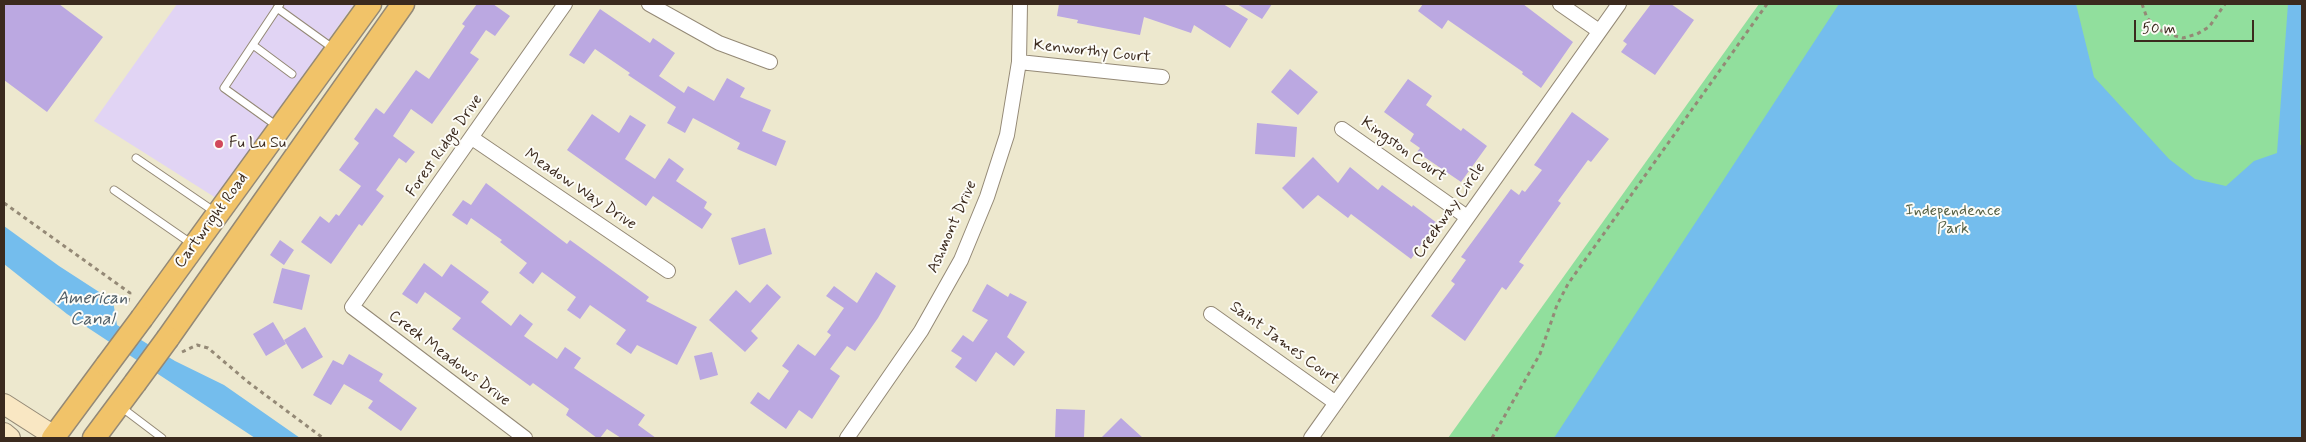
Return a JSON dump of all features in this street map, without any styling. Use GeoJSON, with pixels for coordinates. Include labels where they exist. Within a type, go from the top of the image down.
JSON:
{"type":"FeatureCollection","features":[{"type":"Feature","properties":{"kind":"main road","name":"Cartwright Road"},"geometry":{"type":"LineString","coordinates":[[55,438],[370,4]]}},
{"type":"Feature","properties":{"kind":"main road","name":"Cartwright Road"},"geometry":{"type":"LineString","coordinates":[[94,438],[168,338],[403,4]]}},
{"type":"Feature","properties":{"kind":"street","name":"Forest Ridge Drive"},"geometry":{"type":"LineString","coordinates":[[352,307],[566,4]]}},
{"type":"Feature","properties":{"kind":"street"},"geometry":{"type":"LineString","coordinates":[[649,4],[719,44],[770,62]]}},
{"type":"Feature","properties":{"kind":"street","name":"Ashmont Drive"},"geometry":{"type":"LineString","coordinates":[[847,438],[921,331],[961,260],[987,197],[1007,135],[1019,62],[1020,4]]}},
{"type":"Feature","properties":{"kind":"street"},"geometry":{"type":"LineString","coordinates":[[1560,4],[1599,31]]}},
{"type":"Feature","properties":{"kind":"street","name":"Creekway Circle"},"geometry":{"type":"LineString","coordinates":[[1311,438],[1619,4]]}},
{"type":"Feature","properties":{"kind":"street","name":"Kenworthy Court"},"geometry":{"type":"LineString","coordinates":[[1019,62],[1162,77]]}},
{"type":"Feature","properties":{"kind":"street","name":"Kingston Court"},"geometry":{"type":"LineString","coordinates":[[1342,129],[1468,217]]}},
{"type":"Feature","properties":{"kind":"street","name":"Meadow Way Drive"},"geometry":{"type":"LineString","coordinates":[[472,138],[668,271]]}},
{"type":"Feature","properties":{"kind":"street","name":"Creek Meadows Drive"},"geometry":{"type":"LineString","coordinates":[[352,307],[525,438]]}},
{"type":"Feature","properties":{"kind":"street","name":"Saint James Court"},"geometry":{"type":"LineString","coordinates":[[1211,314],[1336,403]]}},
{"type":"Feature","properties":{"kind":"street"},"geometry":{"type":"LineString","coordinates":[[4,404],[55,438]]}},
{"type":"Feature","properties":{"kind":"street"},"geometry":{"type":"LineString","coordinates":[[4,433],[10,438]]}},
{"type":"Feature","properties":{"kind":"lane"},"geometry":{"type":"LineString","coordinates":[[280,128],[224,88],[279,6],[336,50]]}},
{"type":"Feature","properties":{"kind":"lane"},"geometry":{"type":"LineString","coordinates":[[253,45],[292,74]]}},
{"type":"Feature","properties":{"kind":"lane"},"geometry":{"type":"LineString","coordinates":[[136,158],[217,214]]}},
{"type":"Feature","properties":{"kind":"lane"},"geometry":{"type":"LineString","coordinates":[[114,190],[194,246]]}},
{"type":"Feature","properties":{"kind":"lane"},"geometry":{"type":"LineString","coordinates":[[118,405],[162,438]]}},
{"type":"Feature","properties":{"kind":"path"},"geometry":{"type":"LineString","coordinates":[[1492,438],[1540,354],[1557,305],[1568,284],[1767,4]]}},
{"type":"Feature","properties":{"kind":"path"},"geometry":{"type":"LineString","coordinates":[[2142,4],[2147,18],[2164,33],[2183,38],[2197,34],[2209,26],[2225,4]]}},
{"type":"Feature","properties":{"kind":"shaded area"},"geometry":{"type":"Polygon","coordinates":[[[177,4],[354,4],[216,198],[94,121],[177,4]]]}},
{"type":"Feature","properties":{"kind":"green space","name":"Independence Park"},"geometry":{"type":"Polygon","coordinates":[[[1759,4],[2302,4],[2302,438],[1448,438],[1759,4]]]}},
{"type":"Feature","properties":{"kind":"water","name":"Independence Park"},"geometry":{"type":"Polygon","coordinates":[[[1839,4],[2076,4],[2094,77],[2169,159],[2195,179],[2226,186],[2254,161],[2277,153],[2288,4],[2302,4],[2300,145],[2302,145],[2302,438],[1554,438],[1839,4]]]}},
{"type":"Feature","properties":{"kind":"water","name":"American Canal"},"geometry":{"type":"Polygon","coordinates":[[[4,226],[59,266],[113,301],[117,325],[175,361],[224,385],[300,438],[255,438],[67,314],[4,264],[4,226]]]}},
{"type":"Feature","properties":{"kind":"building"},"geometry":{"type":"Polygon","coordinates":[[[4,4],[59,4],[103,37],[47,112],[4,80],[4,4]]]}},
{"type":"Feature","properties":{"kind":"building"},"geometry":{"type":"Polygon","coordinates":[[[477,4],[493,4],[510,16],[495,36],[486,30],[470,53],[479,59],[432,124],[411,109],[393,136],[415,152],[406,163],[399,158],[376,190],[384,196],[362,226],[359,224],[331,264],[301,242],[320,216],[329,223],[336,214],[339,216],[361,186],[339,170],[359,143],[354,139],[376,108],[384,114],[416,70],[429,79],[465,26],[462,24],[477,4]]]}},
{"type":"Feature","properties":{"kind":"building"},"geometry":{"type":"Polygon","coordinates":[[[1059,4],[1223,4],[1248,19],[1230,48],[1194,25],[1191,33],[1144,17],[1140,35],[1077,23],[1078,20],[1057,16],[1059,4]]]}},
{"type":"Feature","properties":{"kind":"building"},"geometry":{"type":"Polygon","coordinates":[[[1237,4],[1272,4],[1262,19],[1237,4]]]}},
{"type":"Feature","properties":{"kind":"building"},"geometry":{"type":"Polygon","coordinates":[[[1423,4],[1523,4],[1573,42],[1541,88],[1522,74],[1523,72],[1448,20],[1442,29],[1418,11],[1423,4]]]}},
{"type":"Feature","properties":{"kind":"building"},"geometry":{"type":"Polygon","coordinates":[[[1651,4],[1671,4],[1694,20],[1655,75],[1621,52],[1627,44],[1623,41],[1651,4]]]}},
{"type":"Feature","properties":{"kind":"building"},"geometry":{"type":"Polygon","coordinates":[[[600,9],[650,43],[653,38],[675,53],[659,76],[684,93],[688,86],[714,101],[727,78],[745,88],[740,97],[771,110],[762,131],[786,141],[776,166],[737,149],[740,143],[693,118],[685,133],[667,123],[676,107],[628,75],[630,73],[595,49],[584,64],[569,55],[600,9]]]}},
{"type":"Feature","properties":{"kind":"building"},"geometry":{"type":"Polygon","coordinates":[[[1290,69],[1318,92],[1298,115],[1271,92],[1290,69]]]}},
{"type":"Feature","properties":{"kind":"building"},"geometry":{"type":"Polygon","coordinates":[[[1408,79],[1432,96],[1426,105],[1461,131],[1463,128],[1487,146],[1461,182],[1417,152],[1420,148],[1410,141],[1414,134],[1384,112],[1408,79]]]}},
{"type":"Feature","properties":{"kind":"building"},"geometry":{"type":"Polygon","coordinates":[[[1572,112],[1609,139],[1591,162],[1588,160],[1558,201],[1561,203],[1519,262],[1524,265],[1506,290],[1502,287],[1465,341],[1431,316],[1455,284],[1451,281],[1466,260],[1461,257],[1511,189],[1519,195],[1522,190],[1525,192],[1542,170],[1534,165],[1572,112]]]}},
{"type":"Feature","properties":{"kind":"building"},"geometry":{"type":"Polygon","coordinates":[[[592,114],[619,133],[630,115],[646,125],[625,159],[655,179],[669,158],[684,169],[676,181],[707,202],[704,208],[712,214],[702,229],[653,196],[646,206],[567,150],[592,114]]]}},
{"type":"Feature","properties":{"kind":"building"},"geometry":{"type":"Polygon","coordinates":[[[1257,123],[1297,127],[1295,157],[1255,154],[1257,123]]]}},
{"type":"Feature","properties":{"kind":"building"},"geometry":{"type":"Polygon","coordinates":[[[1313,157],[1338,183],[1350,167],[1378,190],[1382,185],[1437,223],[1411,259],[1351,214],[1348,218],[1318,195],[1303,209],[1282,188],[1313,157]]]}},
{"type":"Feature","properties":{"kind":"building"},"geometry":{"type":"Polygon","coordinates":[[[486,183],[567,244],[570,240],[649,297],[646,301],[697,327],[677,365],[637,345],[631,354],[616,344],[626,330],[590,305],[580,319],[567,310],[576,297],[542,272],[533,284],[519,273],[527,263],[500,242],[502,240],[471,218],[467,225],[452,215],[463,200],[471,205],[486,183]]]}},
{"type":"Feature","properties":{"kind":"building"},"geometry":{"type":"Polygon","coordinates":[[[765,228],[772,254],[739,265],[731,238],[765,228]]]}},
{"type":"Feature","properties":{"kind":"building"},"geometry":{"type":"Polygon","coordinates":[[[280,240],[294,250],[284,265],[270,255],[280,240]]]}},
{"type":"Feature","properties":{"kind":"building"},"geometry":{"type":"Polygon","coordinates":[[[424,263],[442,277],[451,264],[489,292],[481,302],[511,326],[520,314],[533,324],[524,336],[557,359],[565,347],[581,358],[574,368],[645,415],[638,425],[656,438],[621,438],[607,429],[600,438],[597,438],[566,415],[569,409],[533,383],[530,386],[452,329],[461,318],[425,292],[417,304],[402,294],[424,263]]]}},
{"type":"Feature","properties":{"kind":"building"},"geometry":{"type":"Polygon","coordinates":[[[282,268],[310,275],[302,310],[273,303],[282,268]]]}},
{"type":"Feature","properties":{"kind":"building"},"geometry":{"type":"Polygon","coordinates":[[[876,272],[896,286],[878,318],[855,351],[847,346],[830,369],[840,376],[812,419],[799,410],[786,429],[750,403],[758,392],[769,400],[789,371],[782,366],[798,344],[815,356],[831,335],[827,332],[844,308],[826,296],[834,286],[857,303],[876,272]]]}},
{"type":"Feature","properties":{"kind":"building"},"geometry":{"type":"Polygon","coordinates":[[[767,284],[781,297],[751,331],[758,338],[745,352],[709,320],[736,290],[750,303],[767,284]]]}},
{"type":"Feature","properties":{"kind":"building"},"geometry":{"type":"Polygon","coordinates":[[[987,284],[1008,297],[1010,293],[1027,302],[1007,337],[1025,352],[1014,366],[996,352],[976,382],[955,367],[962,358],[951,351],[963,335],[973,342],[988,320],[972,311],[987,284]]]}},
{"type":"Feature","properties":{"kind":"building"},"geometry":{"type":"Polygon","coordinates":[[[273,322],[286,344],[266,356],[253,334],[273,322]]]}},
{"type":"Feature","properties":{"kind":"building"},"geometry":{"type":"Polygon","coordinates":[[[305,327],[323,357],[302,369],[284,340],[305,327]]]}},
{"type":"Feature","properties":{"kind":"building"},"geometry":{"type":"Polygon","coordinates":[[[712,352],[718,375],[700,380],[694,356],[712,352]]]}},
{"type":"Feature","properties":{"kind":"building"},"geometry":{"type":"Polygon","coordinates":[[[349,354],[383,374],[379,381],[417,408],[401,431],[368,408],[373,401],[344,384],[331,405],[313,395],[333,360],[343,365],[349,354]]]}},
{"type":"Feature","properties":{"kind":"building"},"geometry":{"type":"Polygon","coordinates":[[[1056,409],[1085,410],[1084,438],[1055,438],[1056,409]]]}},
{"type":"Feature","properties":{"kind":"building"},"geometry":{"type":"Polygon","coordinates":[[[1121,418],[1143,438],[1101,438],[1121,418]]]}},
{"type":"Feature","properties":{"kind":"place","name":"Fu Lu Su"},"geometry":{"type":"Point","coordinates":[219,144]}}]}
